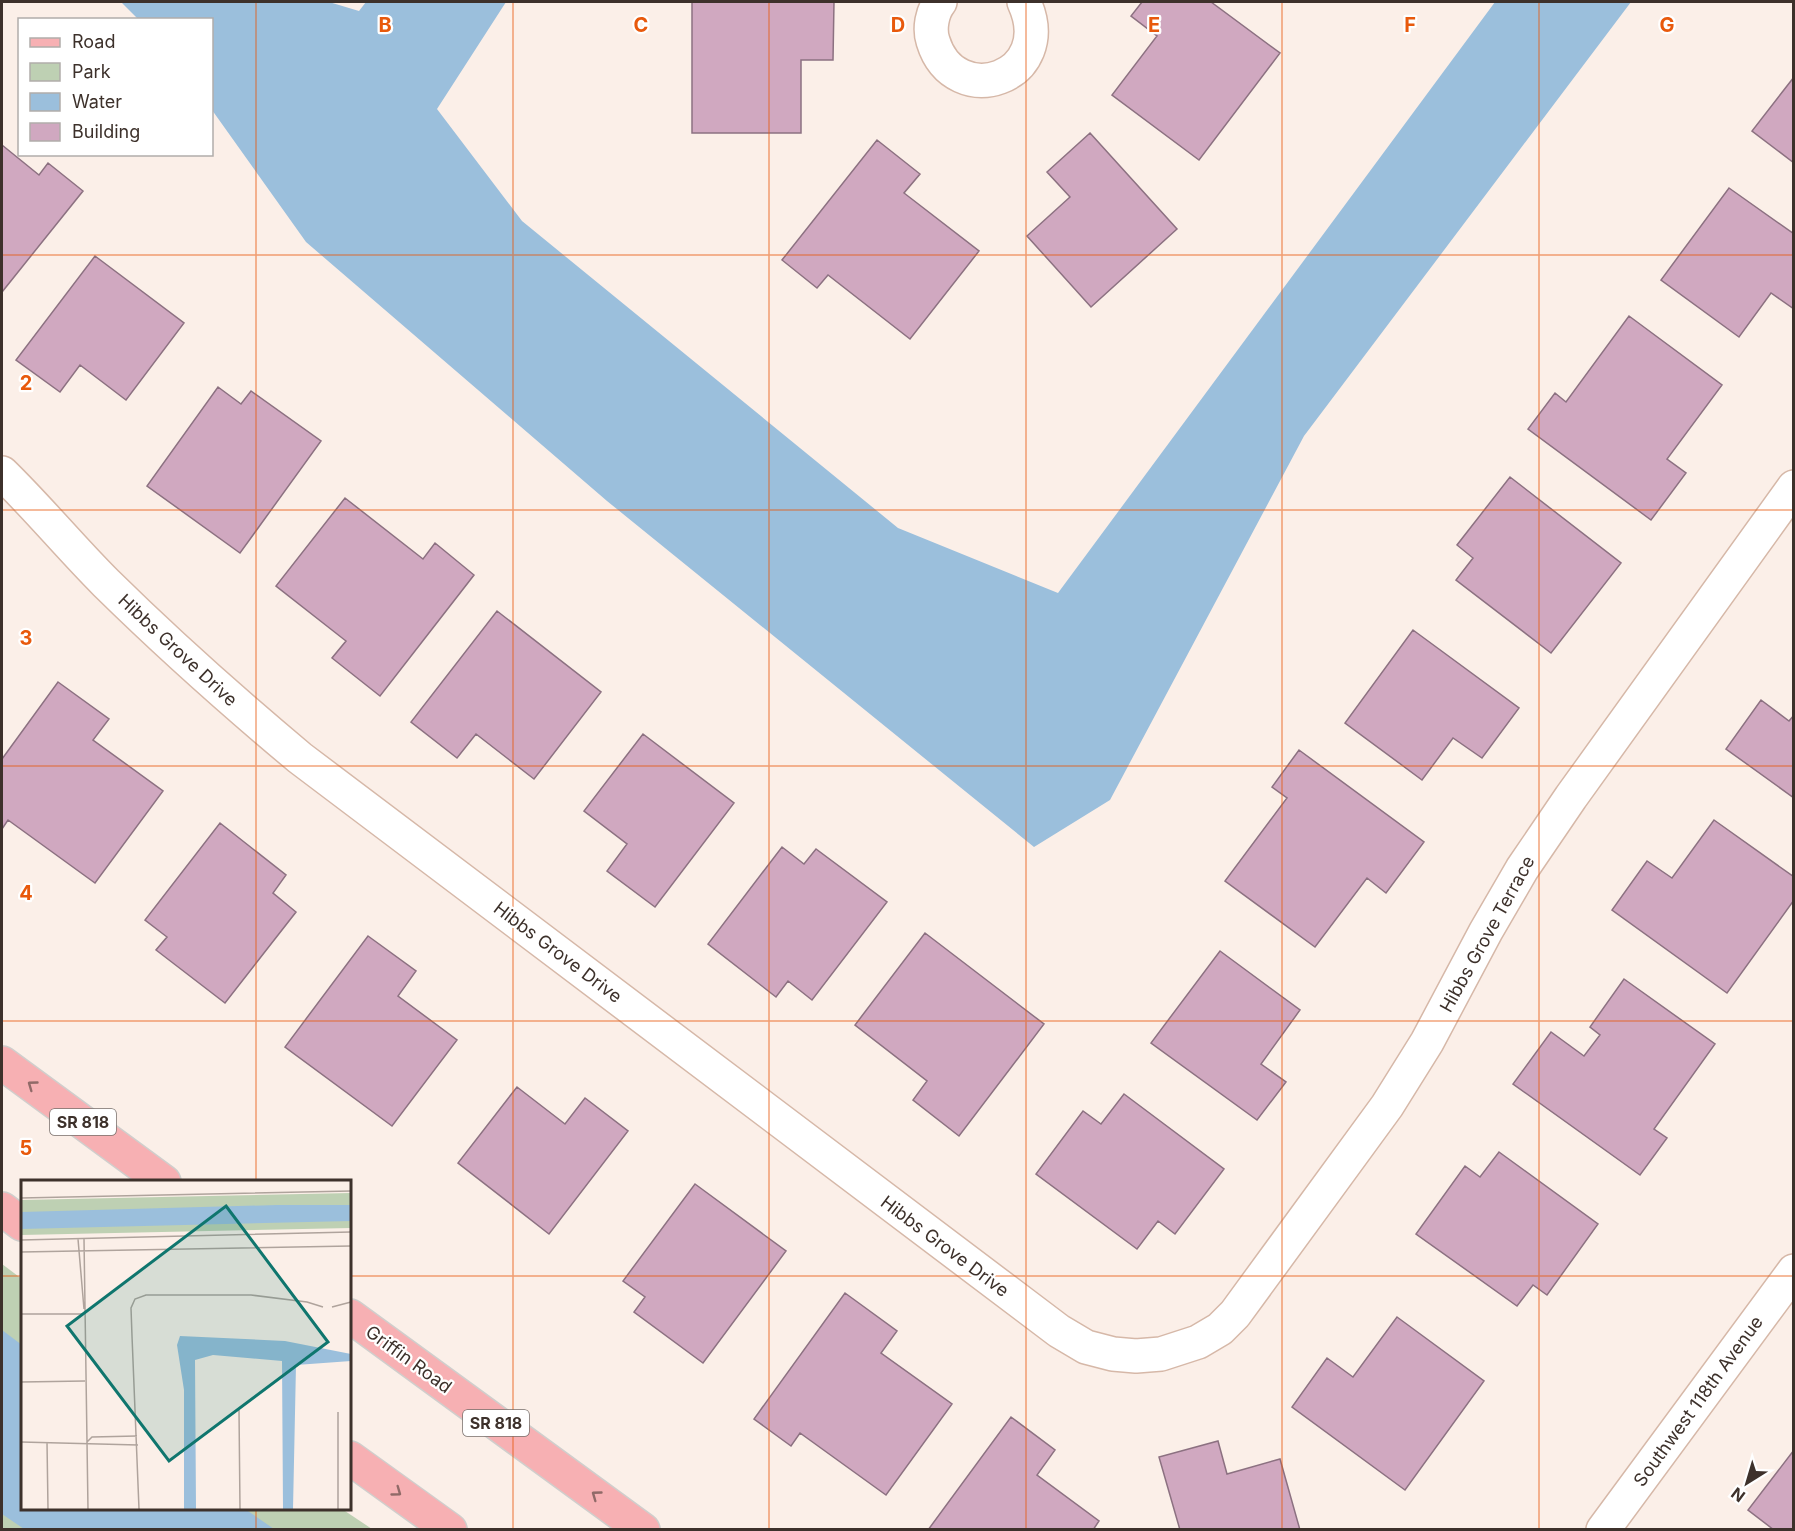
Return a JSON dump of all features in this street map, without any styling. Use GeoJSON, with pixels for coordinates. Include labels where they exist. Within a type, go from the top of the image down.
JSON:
{"type":"FeatureCollection","features":[{"type":"Feature","properties":{"kind":"main road","name":"SR 818"},"geometry":{"type":"LineString","coordinates":[[2,1063],[161,1180]]}},
{"type":"Feature","properties":{"kind":"main road"},"geometry":{"type":"LineString","coordinates":[[2,1209],[21,1223]]}},
{"type":"Feature","properties":{"kind":"main road","name":"Griffin Road"},"geometry":{"type":"LineString","coordinates":[[351,1317],[643,1530]]}},
{"type":"Feature","properties":{"kind":"main road"},"geometry":{"type":"LineString","coordinates":[[351,1459],[450,1530]]}},
{"type":"Feature","properties":{"kind":"street"},"geometry":{"type":"LineString","coordinates":[[940,2],[932,20],[931,37],[936,53],[946,66],[960,76],[976,80],[993,80],[1008,73],[1021,63],[1030,48],[1033,32],[1030,15],[1024,2]]}},
{"type":"Feature","properties":{"kind":"street","name":"Hibbs Grove Drive"},"geometry":{"type":"LineString","coordinates":[[2,473],[105,582],[150,625],[223,693],[319,772],[1059,1331],[1086,1347],[1113,1354],[1136,1356],[1161,1354]]}},
{"type":"Feature","properties":{"kind":"street","name":"Hibbs Grove Terrace"},"geometry":{"type":"LineString","coordinates":[[1161,1354],[1198,1342],[1220,1329],[1248,1297],[1387,1106],[1427,1042],[1486,930],[1528,860],[1570,797],[1794,487]]}},
{"type":"Feature","properties":{"kind":"street","name":"Southwest 118th Avenue"},"geometry":{"type":"LineString","coordinates":[[1608,1528],[1794,1271]]}},
{"type":"Feature","properties":{"kind":"green space"},"geometry":{"type":"Polygon","coordinates":[[[2,1264],[21,1278],[21,1510],[344,1510],[372,1529],[2,1529],[2,1264]]]}},
{"type":"Feature","properties":{"kind":"water"},"geometry":{"type":"Polygon","coordinates":[[[121,2],[329,2],[359,11],[366,2],[506,2],[437,109],[522,221],[898,528],[1058,593],[1495,2],[1631,2],[1304,436],[1110,800],[1034,847],[607,501],[306,242],[213,111],[213,18],[137,18],[121,2]]]}},
{"type":"Feature","properties":{"kind":"water"},"geometry":{"type":"Polygon","coordinates":[[[2,1330],[21,1344],[21,1510],[246,1510],[274,1529],[24,1529],[2,1514],[2,1330]]]}},
{"type":"Feature","properties":{"kind":"building"},"geometry":{"type":"Polygon","coordinates":[[[692,2],[834,2],[833,60],[801,60],[801,133],[692,133],[692,2]]]}},
{"type":"Feature","properties":{"kind":"building"},"geometry":{"type":"Polygon","coordinates":[[[1142,2],[1211,2],[1280,53],[1199,160],[1112,95],[1157,36],[1131,16],[1142,2]]]}},
{"type":"Feature","properties":{"kind":"building"},"geometry":{"type":"Polygon","coordinates":[[[1794,77],[1794,163],[1752,131],[1794,77]]]}},
{"type":"Feature","properties":{"kind":"building"},"geometry":{"type":"Polygon","coordinates":[[[1090,133],[1177,229],[1091,307],[1027,236],[1070,197],[1047,172],[1090,133]]]}},
{"type":"Feature","properties":{"kind":"building"},"geometry":{"type":"Polygon","coordinates":[[[877,140],[920,174],[904,193],[979,251],[910,339],[828,275],[817,288],[782,260],[877,140]]]}},
{"type":"Feature","properties":{"kind":"building"},"geometry":{"type":"Polygon","coordinates":[[[2,145],[39,175],[48,163],[83,191],[2,292],[2,145]]]}},
{"type":"Feature","properties":{"kind":"building"},"geometry":{"type":"Polygon","coordinates":[[[1729,188],[1794,234],[1794,309],[1771,293],[1739,337],[1661,280],[1729,188]]]}},
{"type":"Feature","properties":{"kind":"building"},"geometry":{"type":"Polygon","coordinates":[[[95,256],[184,323],[126,400],[80,365],[60,392],[16,360],[95,256]]]}},
{"type":"Feature","properties":{"kind":"building"},"geometry":{"type":"Polygon","coordinates":[[[1629,316],[1722,385],[1667,459],[1686,473],[1651,520],[1528,429],[1555,393],[1566,402],[1629,316]]]}},
{"type":"Feature","properties":{"kind":"building"},"geometry":{"type":"Polygon","coordinates":[[[218,387],[241,404],[251,391],[321,441],[240,553],[147,486],[218,387]]]}},
{"type":"Feature","properties":{"kind":"building"},"geometry":{"type":"Polygon","coordinates":[[[1510,477],[1621,563],[1551,653],[1456,580],[1473,558],[1457,545],[1510,477]]]}},
{"type":"Feature","properties":{"kind":"building"},"geometry":{"type":"Polygon","coordinates":[[[345,498],[423,559],[435,543],[474,575],[380,696],[332,658],[346,641],[276,586],[345,498]]]}},
{"type":"Feature","properties":{"kind":"building"},"geometry":{"type":"Polygon","coordinates":[[[497,611],[601,692],[534,779],[476,734],[457,758],[411,722],[497,611]]]}},
{"type":"Feature","properties":{"kind":"building"},"geometry":{"type":"Polygon","coordinates":[[[1413,630],[1519,708],[1482,758],[1453,738],[1422,780],[1345,723],[1413,630]]]}},
{"type":"Feature","properties":{"kind":"building"},"geometry":{"type":"Polygon","coordinates":[[[58,682],[109,719],[93,740],[163,791],[95,883],[8,820],[2,829],[2,759],[58,682]]]}},
{"type":"Feature","properties":{"kind":"building"},"geometry":{"type":"Polygon","coordinates":[[[1761,700],[1789,721],[1794,715],[1794,798],[1726,749],[1761,700]]]}},
{"type":"Feature","properties":{"kind":"building"},"geometry":{"type":"Polygon","coordinates":[[[643,734],[734,803],[655,907],[607,871],[627,844],[584,811],[643,734]]]}},
{"type":"Feature","properties":{"kind":"building"},"geometry":{"type":"Polygon","coordinates":[[[1299,750],[1424,842],[1386,893],[1367,878],[1315,947],[1225,881],[1287,798],[1272,787],[1299,750]]]}},
{"type":"Feature","properties":{"kind":"building"},"geometry":{"type":"Polygon","coordinates":[[[1714,820],[1794,877],[1794,900],[1727,993],[1612,910],[1647,861],[1672,878],[1714,820]]]}},
{"type":"Feature","properties":{"kind":"building"},"geometry":{"type":"Polygon","coordinates":[[[220,823],[286,875],[273,893],[296,912],[225,1003],[156,950],[167,937],[145,920],[220,823]]]}},
{"type":"Feature","properties":{"kind":"building"},"geometry":{"type":"Polygon","coordinates":[[[782,847],[804,864],[816,849],[887,902],[812,1000],[788,981],[776,997],[708,944],[782,847]]]}},
{"type":"Feature","properties":{"kind":"building"},"geometry":{"type":"Polygon","coordinates":[[[925,933],[1044,1024],[959,1136],[913,1100],[927,1081],[855,1025],[925,933]]]}},
{"type":"Feature","properties":{"kind":"building"},"geometry":{"type":"Polygon","coordinates":[[[368,936],[416,971],[398,996],[457,1040],[392,1126],[285,1047],[368,936]]]}},
{"type":"Feature","properties":{"kind":"building"},"geometry":{"type":"Polygon","coordinates":[[[1220,951],[1300,1010],[1261,1064],[1286,1082],[1257,1120],[1151,1043],[1220,951]]]}},
{"type":"Feature","properties":{"kind":"building"},"geometry":{"type":"Polygon","coordinates":[[[1624,979],[1715,1044],[1654,1129],[1667,1138],[1640,1175],[1513,1084],[1551,1032],[1584,1056],[1600,1035],[1590,1027],[1624,979]]]}},
{"type":"Feature","properties":{"kind":"building"},"geometry":{"type":"Polygon","coordinates":[[[517,1087],[565,1124],[585,1098],[628,1131],[549,1234],[458,1163],[517,1087]]]}},
{"type":"Feature","properties":{"kind":"building"},"geometry":{"type":"Polygon","coordinates":[[[1124,1094],[1224,1169],[1175,1234],[1158,1221],[1137,1249],[1036,1174],[1083,1111],[1101,1124],[1124,1094]]]}},
{"type":"Feature","properties":{"kind":"building"},"geometry":{"type":"Polygon","coordinates":[[[1499,1152],[1598,1224],[1547,1295],[1533,1285],[1517,1306],[1416,1234],[1465,1166],[1480,1177],[1499,1152]]]}},
{"type":"Feature","properties":{"kind":"building"},"geometry":{"type":"Polygon","coordinates":[[[695,1184],[786,1251],[703,1363],[634,1312],[645,1297],[623,1281],[695,1184]]]}},
{"type":"Feature","properties":{"kind":"building"},"geometry":{"type":"Polygon","coordinates":[[[845,1293],[897,1331],[881,1353],[952,1404],[886,1495],[800,1433],[791,1446],[754,1419],[845,1293]]]}},
{"type":"Feature","properties":{"kind":"building"},"geometry":{"type":"Polygon","coordinates":[[[1397,1317],[1484,1381],[1405,1490],[1292,1407],[1327,1358],[1353,1377],[1397,1317]]]}},
{"type":"Feature","properties":{"kind":"building"},"geometry":{"type":"Polygon","coordinates":[[[1011,1417],[1055,1450],[1037,1475],[1099,1521],[1093,1530],[928,1530],[1011,1417]]]}},
{"type":"Feature","properties":{"kind":"building"},"geometry":{"type":"Polygon","coordinates":[[[1218,1441],[1227,1474],[1280,1459],[1300,1530],[1180,1530],[1159,1457],[1218,1441]]]}},
{"type":"Feature","properties":{"kind":"building"},"geometry":{"type":"Polygon","coordinates":[[[1794,1450],[1794,1530],[1774,1530],[1748,1510],[1794,1450]]]}}]}
